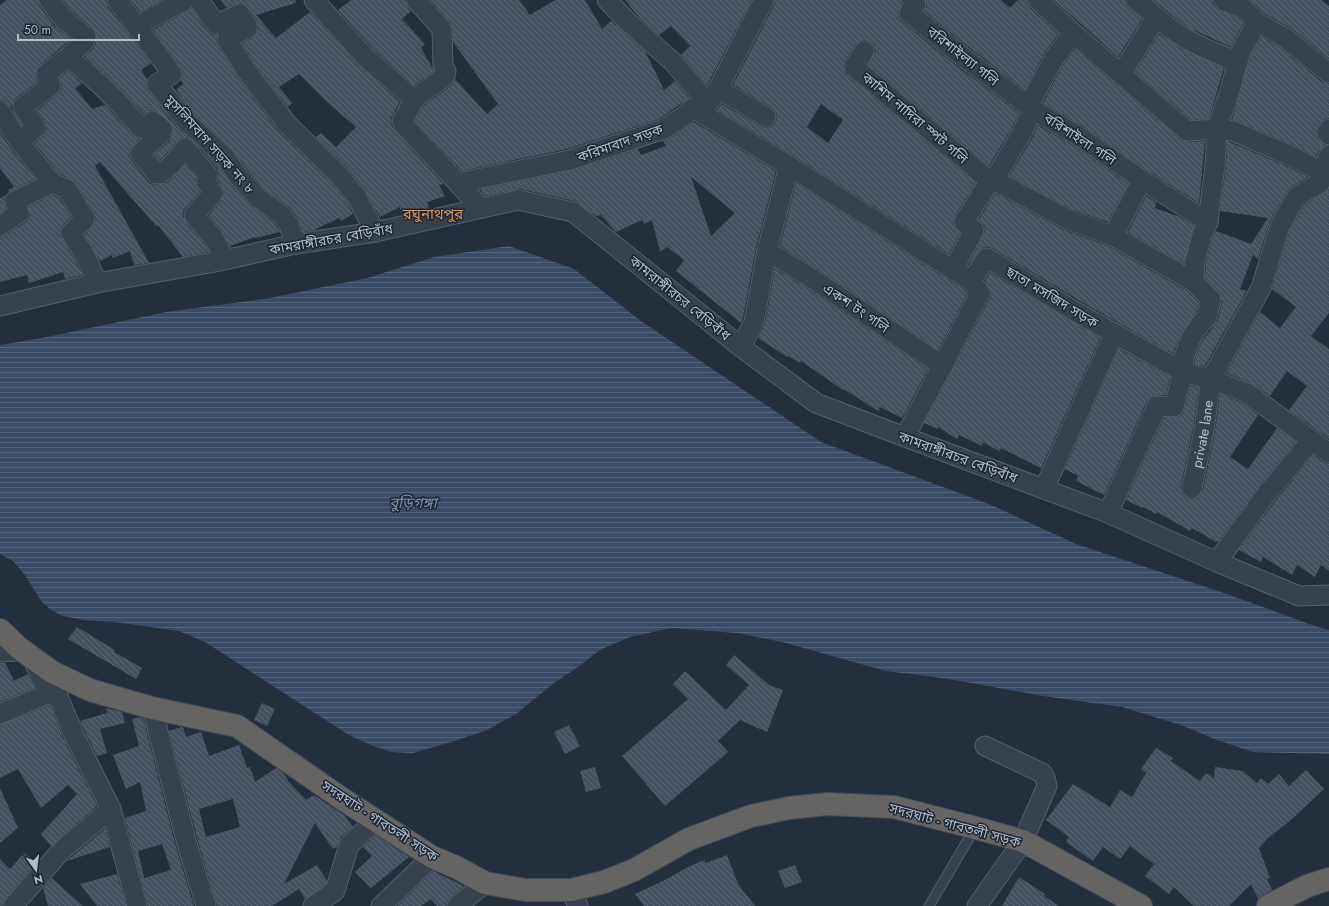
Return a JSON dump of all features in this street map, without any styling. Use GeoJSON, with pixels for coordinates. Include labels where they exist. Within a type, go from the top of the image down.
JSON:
{"type":"FeatureCollection","features":[{"type":"Feature","properties":{"kind":"highway","name":"সদরঘাট - গাবতলী সড়ক"},"geometry":{"type":"LineString","coordinates":[[0,630],[12,650],[52,672],[90,690],[152,708],[237,726],[432,857],[485,882],[575,898],[604,882],[634,870],[696,836],[751,816],[789,808],[827,804],[894,807],[1023,841],[1141,906]]}},
{"type":"Feature","properties":{"kind":"highway"},"geometry":{"type":"LineString","coordinates":[[1268,906],[1308,886],[1329,879]]}},
{"type":"Feature","properties":{"kind":"street"},"geometry":{"type":"LineString","coordinates":[[19,141],[36,128],[23,107],[51,85],[46,78],[46,74],[68,57],[85,41],[86,36],[64,20],[49,0]]}},
{"type":"Feature","properties":{"kind":"street","name":"মুসলিমবাগ সড়ক নং ৮"},"geometry":{"type":"LineString","coordinates":[[117,0],[172,74],[157,84],[184,119],[224,157],[238,176],[258,198],[282,215],[289,225],[296,244]]}},
{"type":"Feature","properties":{"kind":"street"},"geometry":{"type":"LineString","coordinates":[[136,26],[184,0]]}},
{"type":"Feature","properties":{"kind":"street"},"geometry":{"type":"LineString","coordinates":[[200,0],[216,24],[238,14],[241,15],[247,27],[228,37],[227,40],[248,73],[287,124],[338,174],[356,198],[375,232]]}},
{"type":"Feature","properties":{"kind":"street"},"geometry":{"type":"LineString","coordinates":[[314,0],[365,57],[414,99]]}},
{"type":"Feature","properties":{"kind":"street"},"geometry":{"type":"LineString","coordinates":[[416,0],[442,29],[443,65],[446,71],[445,76],[414,99],[402,120],[403,124],[481,208]]}},
{"type":"Feature","properties":{"kind":"street"},"geometry":{"type":"LineString","coordinates":[[607,0],[627,21],[673,62],[707,100],[789,166],[971,281],[980,293],[905,437]]}},
{"type":"Feature","properties":{"kind":"street","name":"করিমাবাদ সড়ক"},"geometry":{"type":"LineString","coordinates":[[458,183],[570,160],[664,129],[707,100],[764,0]]}},
{"type":"Feature","properties":{"kind":"street","name":"বরিশাইল্যা গলি"},"geometry":{"type":"LineString","coordinates":[[912,0],[916,4],[909,13],[962,56],[1032,109]]}},
{"type":"Feature","properties":{"kind":"street"},"geometry":{"type":"LineString","coordinates":[[1136,0],[1156,18],[1175,32],[1207,50],[1238,62]]}},
{"type":"Feature","properties":{"kind":"street"},"geometry":{"type":"LineString","coordinates":[[1224,1],[1242,8],[1257,22],[1287,39],[1329,73]]}},
{"type":"Feature","properties":{"kind":"street"},"geometry":{"type":"LineString","coordinates":[[1044,2],[1073,33],[1187,131],[1217,129],[1233,131],[1289,154],[1325,175],[1296,197],[1280,226],[1261,288],[1211,379]]}},
{"type":"Feature","properties":{"kind":"street"},"geometry":{"type":"LineString","coordinates":[[1121,74],[1156,18]]}},
{"type":"Feature","properties":{"kind":"street"},"geometry":{"type":"LineString","coordinates":[[1194,282],[1195,262],[1202,235],[1208,222],[1215,165],[1217,129],[1240,53],[1257,22]]}},
{"type":"Feature","properties":{"kind":"street"},"geometry":{"type":"LineString","coordinates":[[1032,109],[1030,103],[1055,57],[1073,33]]}},
{"type":"Feature","properties":{"kind":"street","name":"কাশিম নাদিরা স্পট গলি"},"geometry":{"type":"LineString","coordinates":[[864,51],[854,67],[992,180]]}},
{"type":"Feature","properties":{"kind":"street"},"geometry":{"type":"LineString","coordinates":[[68,57],[118,101],[141,128],[144,128],[153,121],[163,130],[162,133],[140,153],[156,174],[160,174],[173,163],[185,148],[208,175],[206,181],[213,193],[194,215],[213,237],[225,259]]}},
{"type":"Feature","properties":{"kind":"street"},"geometry":{"type":"LineString","coordinates":[[707,100],[766,117]]}},
{"type":"Feature","properties":{"kind":"street","name":"বরিশাইলা গলি"},"geometry":{"type":"LineString","coordinates":[[953,270],[974,230],[964,222],[1023,131],[1032,109],[1080,137],[1142,180],[1208,222]]}},
{"type":"Feature","properties":{"kind":"street"},"geometry":{"type":"LineString","coordinates":[[0,112],[19,141],[52,183],[67,189],[85,219],[71,233],[86,257],[97,283]]}},
{"type":"Feature","properties":{"kind":"street"},"geometry":{"type":"LineString","coordinates":[[1329,129],[1327,132],[1329,135]]}},
{"type":"Feature","properties":{"kind":"street"},"geometry":{"type":"LineString","coordinates":[[741,347],[754,322],[767,251],[789,166]]}},
{"type":"Feature","properties":{"kind":"street"},"geometry":{"type":"LineString","coordinates":[[992,180],[1069,220],[1113,236],[1194,282],[1211,300],[1207,317],[1191,338],[1184,356],[1183,372],[1174,407],[1157,406],[1108,513]]}},
{"type":"Feature","properties":{"kind":"street"},"geometry":{"type":"LineString","coordinates":[[1113,236],[1142,180]]}},
{"type":"Feature","properties":{"kind":"street"},"geometry":{"type":"LineString","coordinates":[[0,226],[19,213],[15,203],[16,200],[52,183]]}},
{"type":"Feature","properties":{"kind":"street","name":"কামরাঙ্গীরচর বেড়িবাঁধ"},"geometry":{"type":"LineString","coordinates":[[0,306],[97,283],[296,244],[375,232],[518,200],[573,212],[741,347],[816,403],[1108,513],[1217,562],[1299,596],[1329,595]]}},
{"type":"Feature","properties":{"kind":"street","name":"একশ টং গলি"},"geometry":{"type":"LineString","coordinates":[[767,251],[816,280],[943,366]]}},
{"type":"Feature","properties":{"kind":"street","name":"ছাতা মসজিদ সড়ক"},"geometry":{"type":"LineString","coordinates":[[971,281],[987,258],[1114,334],[1183,372],[1211,379],[1247,393],[1329,453]]}},
{"type":"Feature","properties":{"kind":"street"},"geometry":{"type":"LineString","coordinates":[[1044,489],[1114,334]]}},
{"type":"Feature","properties":{"kind":"street","name":"private lane"},"geometry":{"type":"LineString","coordinates":[[1192,488],[1204,430],[1211,379]]}},
{"type":"Feature","properties":{"kind":"street"},"geometry":{"type":"LineString","coordinates":[[1217,562],[1267,493],[1312,441]]}},
{"type":"Feature","properties":{"kind":"street"},"geometry":{"type":"LineString","coordinates":[[0,714],[50,693],[34,669],[12,650]]}},
{"type":"Feature","properties":{"kind":"street"},"geometry":{"type":"LineString","coordinates":[[12,650],[55,689],[74,735],[111,809],[137,906]]}},
{"type":"Feature","properties":{"kind":"street"},"geometry":{"type":"LineString","coordinates":[[152,708],[201,904]]}},
{"type":"Feature","properties":{"kind":"street"},"geometry":{"type":"LineString","coordinates":[[977,906],[1023,841],[1047,786],[1042,773],[985,746]]}},
{"type":"Feature","properties":{"kind":"street"},"geometry":{"type":"LineString","coordinates":[[13,906],[61,851],[111,809]]}},
{"type":"Feature","properties":{"kind":"street"},"geometry":{"type":"LineString","coordinates":[[313,906],[335,891],[349,845],[376,820]]}},
{"type":"Feature","properties":{"kind":"street"},"geometry":{"type":"LineString","coordinates":[[381,906],[432,857]]}},
{"type":"Feature","properties":{"kind":"street"},"geometry":{"type":"LineString","coordinates":[[458,906],[485,882]]}},
{"type":"Feature","properties":{"kind":"lane"},"geometry":{"type":"LineString","coordinates":[[928,906],[976,828]]}},
{"type":"Feature","properties":{"kind":"water","name":"বুড়িগঙ্গা"},"geometry":{"type":"Polygon","coordinates":[[[509,246],[574,269],[641,321],[821,442],[989,504],[1076,544],[1224,593],[1329,630],[1329,754],[1253,752],[1217,740],[1181,725],[1122,707],[1043,696],[949,679],[886,671],[782,642],[737,633],[671,628],[630,637],[600,650],[554,683],[516,714],[487,730],[413,753],[392,752],[373,746],[349,735],[205,642],[179,631],[115,622],[83,620],[62,616],[42,602],[25,575],[13,561],[0,554],[0,345],[47,337],[166,312],[270,298],[367,278],[434,257],[509,246]]]}},
{"type":"Feature","properties":{"kind":"building"},"geometry":{"type":"Polygon","coordinates":[[[7,0],[38,0],[40,7],[55,27],[71,39],[39,66],[35,74],[36,83],[16,98],[11,107],[5,101],[0,100],[0,5],[7,0]]]}},
{"type":"Feature","properties":{"kind":"building"},"geometry":{"type":"Polygon","coordinates":[[[63,0],[106,0],[108,7],[151,63],[141,70],[147,79],[146,85],[148,90],[175,126],[188,137],[181,138],[177,141],[159,160],[155,154],[170,141],[173,133],[173,127],[170,122],[156,111],[151,110],[144,114],[85,56],[96,44],[96,32],[92,27],[72,12],[63,0]]]}},
{"type":"Feature","properties":{"kind":"building"},"geometry":{"type":"Polygon","coordinates":[[[131,0],[162,0],[140,12],[131,0]]]}},
{"type":"Feature","properties":{"kind":"building"},"geometry":{"type":"Polygon","coordinates":[[[221,0],[295,0],[296,3],[256,15],[276,38],[310,12],[357,64],[400,102],[391,117],[392,127],[443,184],[439,185],[445,196],[427,202],[429,209],[402,215],[400,207],[380,217],[365,190],[346,166],[316,137],[321,133],[336,147],[356,127],[327,102],[299,74],[279,87],[292,103],[288,107],[257,67],[242,43],[256,35],[258,29],[257,20],[250,9],[242,3],[226,8],[221,0]]]}},
{"type":"Feature","properties":{"kind":"building"},"geometry":{"type":"Polygon","coordinates":[[[351,0],[405,0],[411,11],[402,19],[425,44],[421,48],[434,71],[414,85],[373,49],[338,10],[351,0]]]}},
{"type":"Feature","properties":{"kind":"building"},"geometry":{"type":"Polygon","coordinates":[[[431,0],[519,0],[530,15],[555,0],[585,0],[602,29],[611,21],[645,51],[664,90],[675,81],[689,98],[659,119],[567,149],[462,171],[415,121],[423,106],[452,85],[455,79],[487,114],[498,104],[453,42],[453,29],[450,22],[431,0]]]}},
{"type":"Feature","properties":{"kind":"building"},"geometry":{"type":"Polygon","coordinates":[[[625,0],[752,0],[707,85],[681,55],[690,46],[671,26],[659,35],[640,18],[625,0]]]}},
{"type":"Feature","properties":{"kind":"building"},"geometry":{"type":"Polygon","coordinates":[[[775,0],[901,0],[902,4],[898,12],[902,22],[955,65],[1019,113],[989,166],[868,65],[875,52],[874,46],[870,42],[864,40],[855,45],[845,61],[843,66],[847,75],[976,183],[955,216],[953,222],[954,226],[960,233],[949,254],[795,157],[717,110],[721,104],[766,128],[771,127],[776,122],[776,112],[772,108],[733,85],[774,5],[775,0]],[[821,104],[807,127],[828,143],[843,120],[821,104]]]}},
{"type":"Feature","properties":{"kind":"building"},"geometry":{"type":"Polygon","coordinates":[[[926,0],[1001,0],[1010,8],[1018,0],[1027,0],[1030,8],[1058,34],[1045,52],[1025,90],[924,11],[927,6],[926,0]]]}},
{"type":"Feature","properties":{"kind":"building"},"geometry":{"type":"Polygon","coordinates":[[[1054,0],[1125,0],[1129,8],[1142,19],[1118,57],[1054,0]]]}},
{"type":"Feature","properties":{"kind":"building"},"geometry":{"type":"Polygon","coordinates":[[[1153,0],[1213,0],[1213,4],[1216,8],[1237,17],[1243,24],[1231,47],[1187,27],[1153,0]]]}},
{"type":"Feature","properties":{"kind":"building"},"geometry":{"type":"Polygon","coordinates":[[[1250,0],[1321,0],[1329,6],[1329,59],[1294,30],[1264,13],[1250,0]]]}},
{"type":"Feature","properties":{"kind":"building"},"geometry":{"type":"Polygon","coordinates":[[[192,8],[207,31],[211,34],[217,35],[216,41],[218,46],[239,79],[278,131],[330,181],[348,203],[353,214],[341,221],[339,218],[314,230],[303,232],[298,219],[291,208],[265,190],[232,149],[192,112],[176,90],[183,84],[181,80],[183,75],[182,69],[153,30],[192,8]]]}},
{"type":"Feature","properties":{"kind":"building"},"geometry":{"type":"Polygon","coordinates":[[[1159,34],[1184,50],[1224,68],[1209,119],[1191,120],[1135,72],[1159,34]]]}},
{"type":"Feature","properties":{"kind":"building"},"geometry":{"type":"Polygon","coordinates":[[[1261,37],[1281,48],[1322,82],[1329,84],[1329,118],[1324,119],[1320,123],[1316,132],[1318,138],[1325,145],[1319,150],[1316,157],[1293,145],[1232,120],[1250,57],[1261,37]]]}},
{"type":"Feature","properties":{"kind":"building"},"geometry":{"type":"Polygon","coordinates":[[[1075,49],[1180,139],[1188,142],[1205,141],[1199,203],[1148,171],[1086,128],[1043,103],[1064,63],[1075,49]]]}},
{"type":"Feature","properties":{"kind":"building"},"geometry":{"type":"Polygon","coordinates":[[[68,71],[82,83],[75,88],[92,109],[105,105],[133,135],[139,139],[130,149],[129,155],[131,160],[147,181],[156,185],[167,183],[185,165],[196,177],[195,182],[200,192],[185,208],[183,217],[204,243],[209,252],[183,257],[158,225],[156,226],[100,162],[95,166],[149,263],[134,265],[130,251],[113,258],[112,255],[100,261],[85,235],[95,223],[96,218],[94,213],[76,183],[59,174],[35,143],[46,133],[47,128],[38,110],[61,90],[62,84],[59,78],[68,71]]]}},
{"type":"Feature","properties":{"kind":"building"},"geometry":{"type":"Polygon","coordinates":[[[694,122],[776,171],[756,248],[741,323],[676,271],[684,260],[667,247],[660,252],[652,220],[644,224],[642,220],[616,232],[601,215],[596,216],[575,201],[520,189],[485,196],[481,192],[481,189],[573,170],[638,149],[641,155],[666,146],[663,141],[694,122]],[[691,177],[711,236],[735,213],[691,177]]]}},
{"type":"Feature","properties":{"kind":"building"},"geometry":{"type":"Polygon","coordinates":[[[1037,125],[1074,146],[1128,184],[1108,222],[1073,210],[1009,176],[1033,137],[1037,125]]]}},
{"type":"Feature","properties":{"kind":"building"},"geometry":{"type":"Polygon","coordinates":[[[0,132],[10,148],[35,179],[9,192],[8,190],[14,187],[0,168],[0,132]]]}},
{"type":"Feature","properties":{"kind":"building"},"geometry":{"type":"Polygon","coordinates":[[[1227,141],[1284,165],[1308,177],[1287,191],[1270,221],[1258,259],[1253,255],[1240,289],[1246,291],[1205,366],[1195,364],[1195,359],[1201,343],[1218,320],[1222,302],[1219,293],[1205,278],[1206,264],[1212,239],[1216,231],[1251,244],[1268,218],[1220,211],[1226,166],[1227,141]]]}},
{"type":"Feature","properties":{"kind":"building"},"geometry":{"type":"Polygon","coordinates":[[[201,150],[217,164],[230,183],[250,205],[274,223],[280,232],[255,237],[230,246],[221,230],[209,215],[224,194],[218,180],[219,173],[217,168],[201,150]]]}},
{"type":"Feature","properties":{"kind":"building"},"geometry":{"type":"Polygon","coordinates":[[[796,183],[963,289],[967,294],[938,350],[822,272],[780,246],[796,183]]]}},
{"type":"Feature","properties":{"kind":"building"},"geometry":{"type":"Polygon","coordinates":[[[1329,189],[1329,313],[1311,336],[1329,349],[1329,439],[1289,410],[1307,386],[1287,371],[1270,396],[1251,383],[1227,373],[1260,312],[1280,328],[1296,307],[1272,289],[1290,230],[1304,205],[1329,189]]]}},
{"type":"Feature","properties":{"kind":"building"},"geometry":{"type":"Polygon","coordinates":[[[995,193],[1064,230],[1108,246],[1187,291],[1199,303],[1197,311],[1181,334],[1173,354],[992,248],[982,248],[968,266],[985,231],[984,225],[979,220],[995,193]]]}},
{"type":"Feature","properties":{"kind":"building"},"geometry":{"type":"Polygon","coordinates":[[[6,195],[4,200],[6,209],[0,213],[0,198],[6,195]]]}},
{"type":"Feature","properties":{"kind":"building"},"geometry":{"type":"Polygon","coordinates":[[[52,195],[59,198],[71,217],[63,225],[60,235],[82,275],[65,279],[63,272],[29,283],[27,275],[0,282],[0,237],[6,235],[26,222],[30,216],[28,207],[52,195]]]}},
{"type":"Feature","properties":{"kind":"building"},"geometry":{"type":"Polygon","coordinates":[[[1146,196],[1156,202],[1155,208],[1180,217],[1194,226],[1184,264],[1128,232],[1146,196]]]}},
{"type":"Feature","properties":{"kind":"building"},"geometry":{"type":"Polygon","coordinates":[[[775,269],[810,290],[928,369],[902,418],[880,407],[878,411],[844,389],[843,390],[801,361],[800,363],[788,356],[787,357],[758,338],[765,324],[775,269]]]}},
{"type":"Feature","properties":{"kind":"building"},"geometry":{"type":"Polygon","coordinates":[[[990,273],[1100,338],[1041,468],[1001,448],[999,451],[983,442],[982,446],[959,435],[957,439],[938,427],[937,429],[924,423],[990,298],[991,292],[985,281],[990,273]]]}},
{"type":"Feature","properties":{"kind":"building"},"geometry":{"type":"Polygon","coordinates":[[[1119,349],[1170,377],[1166,395],[1152,396],[1147,401],[1104,495],[1076,481],[1078,476],[1065,469],[1119,349]]]}},
{"type":"Feature","properties":{"kind":"building"},"geometry":{"type":"Polygon","coordinates":[[[1191,385],[1199,387],[1193,428],[1181,486],[1182,492],[1190,499],[1196,498],[1203,490],[1215,432],[1220,394],[1242,403],[1258,415],[1230,457],[1248,469],[1277,428],[1296,442],[1259,486],[1218,542],[1192,528],[1190,531],[1157,512],[1156,514],[1126,500],[1164,417],[1178,417],[1183,414],[1191,385]]]}},
{"type":"Feature","properties":{"kind":"building"},"geometry":{"type":"Polygon","coordinates":[[[1313,455],[1322,462],[1329,464],[1329,571],[1321,565],[1315,577],[1297,565],[1292,575],[1263,557],[1261,562],[1239,550],[1276,500],[1313,455]]]}},
{"type":"Feature","properties":{"kind":"building"},"geometry":{"type":"Polygon","coordinates":[[[77,627],[115,650],[114,652],[142,668],[136,679],[68,639],[77,627]]]}},
{"type":"Feature","properties":{"kind":"building"},"geometry":{"type":"Polygon","coordinates":[[[734,655],[769,685],[783,690],[767,732],[740,720],[718,741],[728,752],[665,806],[622,756],[688,699],[673,684],[685,671],[726,710],[749,685],[726,665],[734,655]]]}},
{"type":"Feature","properties":{"kind":"building"},"geometry":{"type":"Polygon","coordinates":[[[0,663],[5,663],[14,681],[28,674],[34,688],[0,702],[0,663]]]}},
{"type":"Feature","properties":{"kind":"building"},"geometry":{"type":"Polygon","coordinates":[[[262,703],[275,709],[267,726],[254,720],[262,703]]]}},
{"type":"Feature","properties":{"kind":"building"},"geometry":{"type":"Polygon","coordinates":[[[50,705],[64,740],[97,806],[51,846],[41,834],[77,794],[68,785],[41,808],[18,769],[0,778],[0,725],[50,705]]]}},
{"type":"Feature","properties":{"kind":"building"},"geometry":{"type":"Polygon","coordinates":[[[106,708],[122,712],[125,723],[100,729],[107,753],[97,756],[80,721],[107,713],[106,708]]]}},
{"type":"Feature","properties":{"kind":"building"},"geometry":{"type":"Polygon","coordinates":[[[139,717],[143,718],[176,847],[194,906],[148,906],[125,818],[146,811],[140,782],[126,789],[113,755],[139,746],[132,719],[139,717]],[[162,844],[138,851],[144,878],[171,870],[162,844]]]}},
{"type":"Feature","properties":{"kind":"building"},"geometry":{"type":"Polygon","coordinates":[[[569,725],[580,746],[565,754],[554,732],[569,725]]]}},
{"type":"Feature","properties":{"kind":"building"},"geometry":{"type":"Polygon","coordinates":[[[183,727],[186,737],[201,732],[209,756],[239,745],[247,768],[250,767],[255,782],[276,768],[283,773],[289,782],[306,800],[314,795],[344,815],[353,827],[341,837],[337,847],[333,849],[315,823],[284,884],[317,865],[327,881],[326,884],[305,899],[299,889],[272,906],[217,906],[169,731],[183,727]],[[233,799],[199,809],[206,837],[240,827],[233,799]]]}},
{"type":"Feature","properties":{"kind":"building"},"geometry":{"type":"Polygon","coordinates":[[[1156,748],[1173,758],[1171,761],[1200,781],[1206,773],[1214,778],[1215,767],[1243,771],[1257,783],[1261,778],[1268,784],[1279,774],[1289,786],[1306,770],[1324,789],[1292,819],[1268,838],[1259,848],[1270,878],[1267,879],[1272,890],[1258,899],[1251,884],[1229,906],[1194,906],[1174,887],[1169,894],[1145,876],[1154,864],[1130,846],[1120,859],[1103,847],[1093,861],[1066,842],[1069,837],[1046,820],[1073,784],[1110,807],[1120,790],[1132,797],[1146,773],[1141,769],[1156,748]]]}},
{"type":"Feature","properties":{"kind":"building"},"geometry":{"type":"Polygon","coordinates":[[[595,767],[601,788],[586,792],[580,771],[595,767]]]}},
{"type":"Feature","properties":{"kind":"building"},"geometry":{"type":"Polygon","coordinates":[[[0,788],[18,828],[0,843],[0,788]]]}},
{"type":"Feature","properties":{"kind":"building"},"geometry":{"type":"Polygon","coordinates":[[[105,829],[110,847],[67,861],[69,859],[105,829]]]}},
{"type":"Feature","properties":{"kind":"building"},"geometry":{"type":"Polygon","coordinates":[[[376,835],[409,857],[371,888],[355,872],[372,856],[363,847],[376,835]]]}},
{"type":"Feature","properties":{"kind":"building"},"geometry":{"type":"Polygon","coordinates":[[[24,853],[36,863],[5,899],[2,906],[0,906],[0,859],[10,869],[24,853]]]}},
{"type":"Feature","properties":{"kind":"building"},"geometry":{"type":"Polygon","coordinates":[[[727,855],[738,884],[755,906],[644,906],[635,894],[704,860],[706,863],[727,855]]]}},
{"type":"Feature","properties":{"kind":"building"},"geometry":{"type":"Polygon","coordinates":[[[795,865],[802,882],[785,888],[778,871],[795,865]]]}},
{"type":"Feature","properties":{"kind":"building"},"geometry":{"type":"Polygon","coordinates":[[[433,871],[464,886],[450,898],[446,906],[437,906],[431,899],[421,906],[397,906],[433,871]]]}},
{"type":"Feature","properties":{"kind":"building"},"geometry":{"type":"Polygon","coordinates":[[[117,874],[126,906],[97,906],[80,884],[117,874]]]}},
{"type":"Feature","properties":{"kind":"building"},"geometry":{"type":"Polygon","coordinates":[[[1019,877],[1045,894],[1044,896],[1059,906],[1002,906],[1019,877]]]}},
{"type":"Feature","properties":{"kind":"building"},"geometry":{"type":"Polygon","coordinates":[[[52,878],[83,906],[48,906],[43,888],[52,878]]]}},
{"type":"Feature","properties":{"kind":"district","name":"রঘুনাথপুর"},"geometry":{"type":"Point","coordinates":[433,214]}}]}
